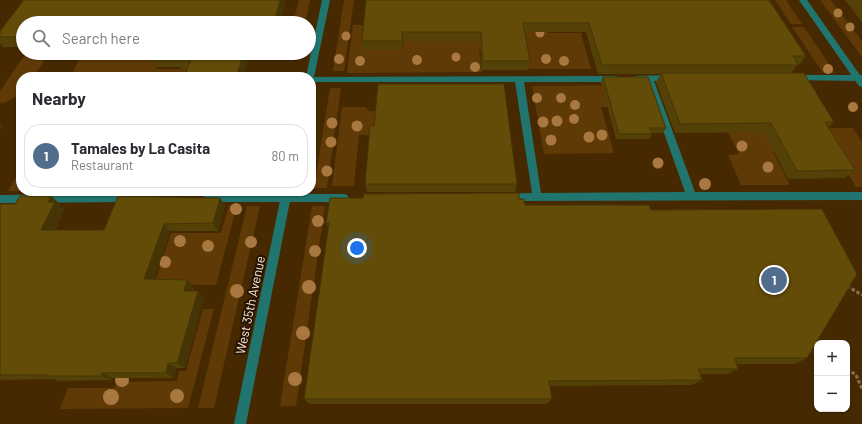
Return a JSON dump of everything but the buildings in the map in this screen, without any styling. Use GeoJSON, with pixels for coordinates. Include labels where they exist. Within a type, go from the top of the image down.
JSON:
{"type":"FeatureCollection","features":[{"type":"Feature","properties":{"kind":"street"},"geometry":{"type":"LineString","coordinates":[[316,52],[326,0]]}},
{"type":"Feature","properties":{"kind":"street"},"geometry":{"type":"LineString","coordinates":[[803,0],[861,80]]}},
{"type":"Feature","properties":{"kind":"street"},"geometry":{"type":"LineString","coordinates":[[312,72],[314,60]]}},
{"type":"Feature","properties":{"kind":"street"},"geometry":{"type":"LineString","coordinates":[[316,78],[681,78]]}},
{"type":"Feature","properties":{"kind":"street"},"geometry":{"type":"LineString","coordinates":[[784,78],[861,80]]}},
{"type":"Feature","properties":{"kind":"street"},"geometry":{"type":"LineString","coordinates":[[519,79],[537,197]]}},
{"type":"Feature","properties":{"kind":"street"},"geometry":{"type":"LineString","coordinates":[[649,79],[692,197]]}},
{"type":"Feature","properties":{"kind":"street"},"geometry":{"type":"LineString","coordinates":[[199,198],[243,196]]}},
{"type":"Feature","properties":{"kind":"street","name":"West 35th Avenue"},"geometry":{"type":"LineString","coordinates":[[240,424],[287,196]]}},
{"type":"Feature","properties":{"kind":"street"},"geometry":{"type":"LineString","coordinates":[[316,196],[351,198]]}},
{"type":"Feature","properties":{"kind":"street"},"geometry":{"type":"LineString","coordinates":[[498,197],[862,196]]}},
{"type":"Feature","properties":{"kind":"street"},"geometry":{"type":"LineString","coordinates":[[0,199],[143,198]]}},
{"type":"Feature","properties":{"kind":"path"},"geometry":{"type":"LineString","coordinates":[[843,292],[847,286],[862,295]]}},
{"type":"Feature","properties":{"kind":"path"},"geometry":{"type":"LineString","coordinates":[[850,371],[856,375],[862,389]]}},
{"type":"Feature","properties":{"kind":"shaded area"},"geometry":{"type":"Polygon","coordinates":[[[299,0],[310,0],[307,16],[295,16],[299,0]]]}},
{"type":"Feature","properties":{"kind":"shaded area"},"geometry":{"type":"Polygon","coordinates":[[[344,0],[354,0],[344,71],[333,71],[344,0]]]}},
{"type":"Feature","properties":{"kind":"shaded area"},"geometry":{"type":"Polygon","coordinates":[[[775,0],[786,0],[802,24],[791,24],[775,0]]]}},
{"type":"Feature","properties":{"kind":"shaded area"},"geometry":{"type":"Polygon","coordinates":[[[820,0],[831,0],[862,41],[862,57],[820,0]]]}},
{"type":"Feature","properties":{"kind":"shaded area"},"geometry":{"type":"Polygon","coordinates":[[[353,25],[366,25],[363,50],[403,50],[404,30],[424,26],[424,41],[468,41],[468,32],[481,32],[482,50],[479,51],[482,72],[347,73],[353,25]]]}},
{"type":"Feature","properties":{"kind":"shaded area"},"geometry":{"type":"Polygon","coordinates":[[[519,26],[547,26],[548,33],[581,33],[591,69],[529,69],[519,26]]]}},
{"type":"Feature","properties":{"kind":"shaded area"},"geometry":{"type":"Polygon","coordinates":[[[792,27],[804,27],[835,73],[823,73],[792,27]]]}},
{"type":"Feature","properties":{"kind":"shaded area"},"geometry":{"type":"Polygon","coordinates":[[[21,60],[45,60],[37,72],[16,72],[16,97],[4,103],[0,103],[0,91],[21,60]]]}},
{"type":"Feature","properties":{"kind":"shaded area"},"geometry":{"type":"Polygon","coordinates":[[[79,60],[160,60],[156,69],[180,69],[183,60],[189,60],[193,72],[73,72],[79,60]]]}},
{"type":"Feature","properties":{"kind":"shaded area"},"geometry":{"type":"Polygon","coordinates":[[[636,85],[644,107],[601,107],[614,153],[544,154],[532,86],[636,85]]]}},
{"type":"Feature","properties":{"kind":"shaded area"},"geometry":{"type":"Polygon","coordinates":[[[330,88],[341,88],[327,188],[316,188],[316,176],[330,88]]]}},
{"type":"Feature","properties":{"kind":"shaded area"},"geometry":{"type":"Polygon","coordinates":[[[342,107],[365,107],[369,111],[376,111],[405,134],[359,135],[354,186],[332,186],[342,107]]]}},
{"type":"Feature","properties":{"kind":"shaded area"},"geometry":{"type":"Polygon","coordinates":[[[826,128],[853,128],[862,142],[862,187],[856,187],[823,132],[826,128]]]}},
{"type":"Feature","properties":{"kind":"shaded area"},"geometry":{"type":"Polygon","coordinates":[[[776,131],[787,151],[773,152],[790,185],[741,185],[728,155],[739,154],[728,132],[776,131]]]}},
{"type":"Feature","properties":{"kind":"shaded area"},"geometry":{"type":"Polygon","coordinates":[[[16,177],[16,191],[8,191],[16,177]]]}},
{"type":"Feature","properties":{"kind":"shaded area"},"geometry":{"type":"Polygon","coordinates":[[[229,205],[237,205],[216,285],[154,285],[171,233],[221,233],[229,205]]]}},
{"type":"Feature","properties":{"kind":"shaded area"},"geometry":{"type":"Polygon","coordinates":[[[247,206],[260,206],[214,408],[198,408],[247,206]]]}},
{"type":"Feature","properties":{"kind":"shaded area"},"geometry":{"type":"Polygon","coordinates":[[[312,206],[325,206],[296,406],[280,406],[312,206]]]}},
{"type":"Feature","properties":{"kind":"shaded area"},"geometry":{"type":"Polygon","coordinates":[[[203,309],[214,309],[188,408],[60,409],[68,388],[114,388],[117,382],[177,381],[179,371],[186,371],[203,309]]]}},
{"type":"Feature","properties":{"kind":"place","name":"Tamales by La Casita"},"geometry":{"type":"Point","coordinates":[774,280]}}]}
